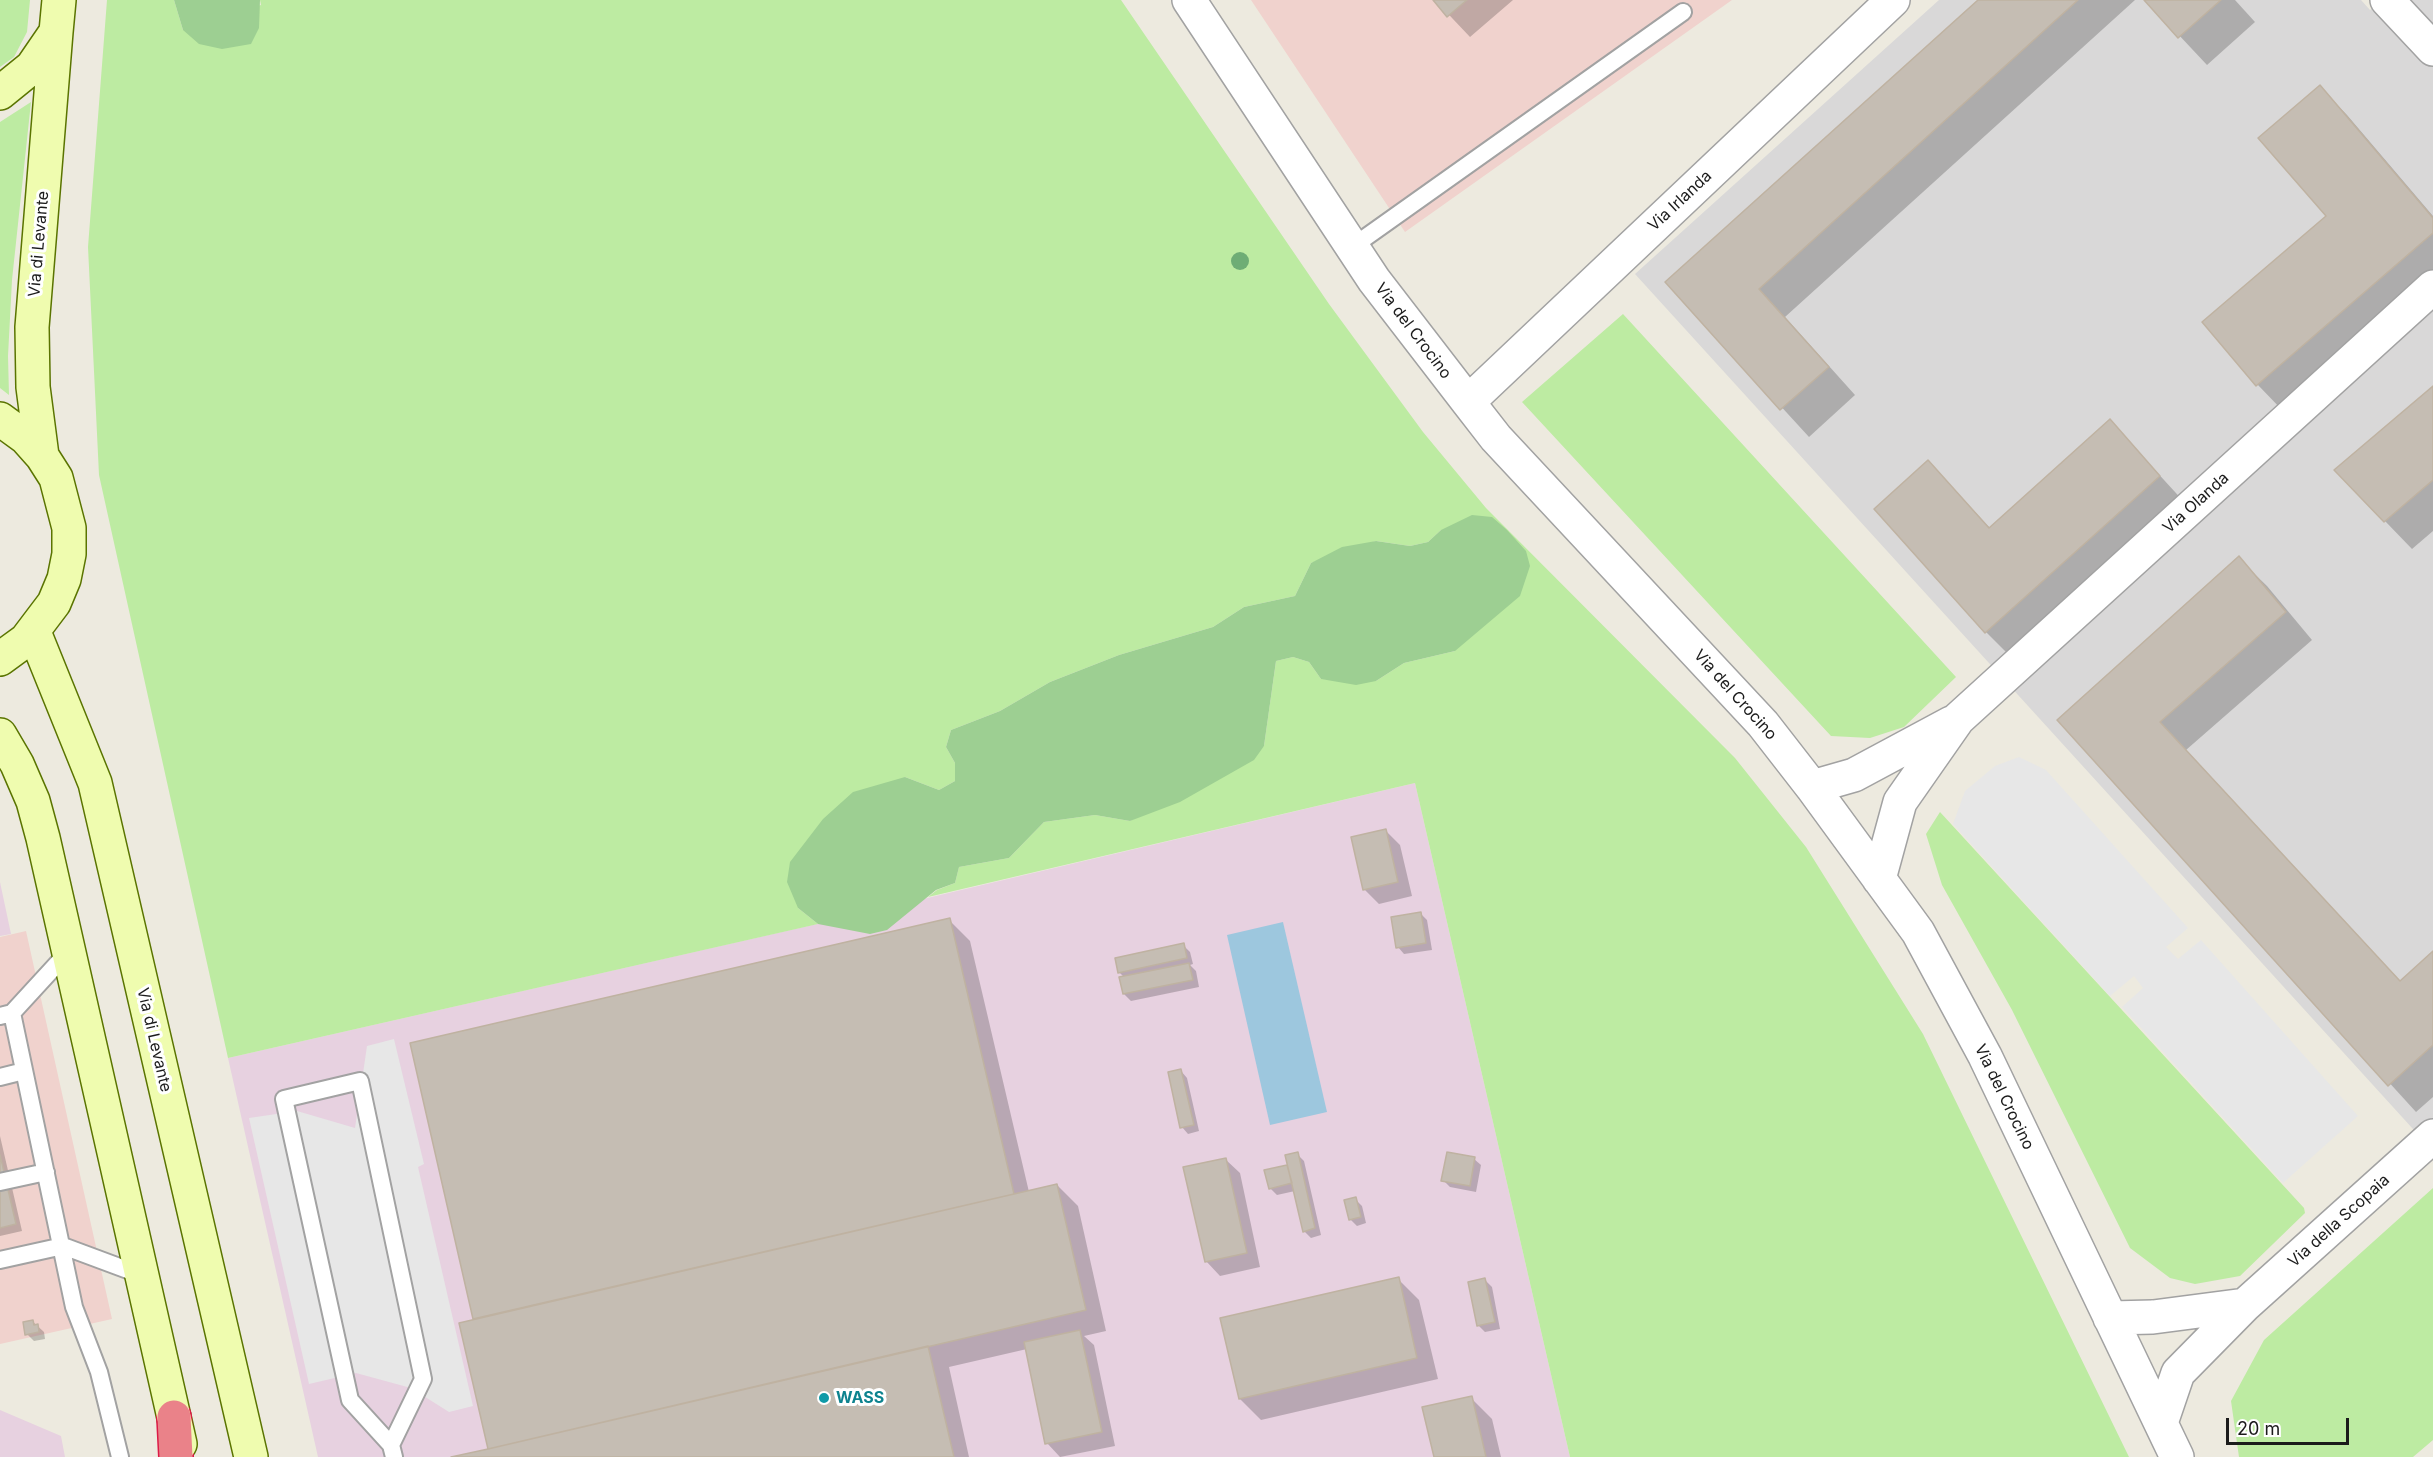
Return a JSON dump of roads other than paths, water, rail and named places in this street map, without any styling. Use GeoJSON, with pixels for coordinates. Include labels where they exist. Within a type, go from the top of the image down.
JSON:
{"type":"FeatureCollection","features":[{"type":"Feature","properties":{"kind":"highway"},"geometry":{"type":"LineString","coordinates":[[174,1417],[176,1457]]}},
{"type":"Feature","properties":{"kind":"main road","name":"Via di Levante"},"geometry":{"type":"LineString","coordinates":[[42,456],[33,387],[32,327],[59,0]]}},
{"type":"Feature","properties":{"kind":"main road"},"geometry":{"type":"LineString","coordinates":[[0,93],[32,67],[56,32]]}},
{"type":"Feature","properties":{"kind":"main road","name":"Via di Levante"},"geometry":{"type":"LineString","coordinates":[[0,419],[26,438],[42,456],[56,478],[69,528],[69,554],[64,579],[54,603],[34,632],[0,659]]}},
{"type":"Feature","properties":{"kind":"main road","name":"Via di Levante"},"geometry":{"type":"LineString","coordinates":[[34,632],[95,783],[251,1457]]}},
{"type":"Feature","properties":{"kind":"main road"},"geometry":{"type":"LineString","coordinates":[[0,735],[17,764],[33,801],[183,1457]]}},
{"type":"Feature","properties":{"kind":"street","name":"Via del Crocino"},"geometry":{"type":"LineString","coordinates":[[1189,0],[1352,247],[1467,402],[1496,438],[1763,724],[1918,932],[1985,1056],[2177,1457]]}},
{"type":"Feature","properties":{"kind":"street","name":"Via Irlanda"},"geometry":{"type":"LineString","coordinates":[[1467,402],[1893,0]]}},
{"type":"Feature","properties":{"kind":"street"},"geometry":{"type":"LineString","coordinates":[[2387,0],[2433,49]]}},
{"type":"Feature","properties":{"kind":"street","name":"Via Olanda"},"geometry":{"type":"LineString","coordinates":[[1879,879],[1900,802],[1958,719],[2433,287]]}},
{"type":"Feature","properties":{"kind":"street","name":"Via Olanda"},"geometry":{"type":"LineString","coordinates":[[1812,787],[1854,775],[1958,719]]}},
{"type":"Feature","properties":{"kind":"street","name":"Via della Scopaia"},"geometry":{"type":"LineString","coordinates":[[2161,1424],[2178,1373],[2245,1305],[2433,1136]]}},
{"type":"Feature","properties":{"kind":"street"},"geometry":{"type":"LineString","coordinates":[[2110,1318],[2153,1317],[2245,1305]]}},
{"type":"Feature","properties":{"kind":"lane"},"geometry":{"type":"LineString","coordinates":[[1352,247],[1683,12]]}},
{"type":"Feature","properties":{"kind":"lane"},"geometry":{"type":"LineString","coordinates":[[68,952],[6,1014],[24,1071],[63,1246],[74,1307],[99,1372],[120,1457]]}},
{"type":"Feature","properties":{"kind":"lane"},"geometry":{"type":"LineString","coordinates":[[0,1077],[24,1071]]}},
{"type":"Feature","properties":{"kind":"lane"},"geometry":{"type":"LineString","coordinates":[[360,1081],[423,1379],[393,1451],[350,1400],[284,1099],[360,1081]]}},
{"type":"Feature","properties":{"kind":"lane"},"geometry":{"type":"LineString","coordinates":[[0,1182],[46,1172]]}},
{"type":"Feature","properties":{"kind":"lane"},"geometry":{"type":"LineString","coordinates":[[0,1260],[63,1246],[141,1275]]}},
{"type":"Feature","properties":{"kind":"water"},"geometry":{"type":"Polygon","coordinates":[[[1283,922],[1327,1112],[1270,1125],[1227,935],[1283,922]]]}},
{"type":"Feature","properties":{"kind":"place","name":"WASS"},"geometry":{"type":"Point","coordinates":[824,1398]}}]}
